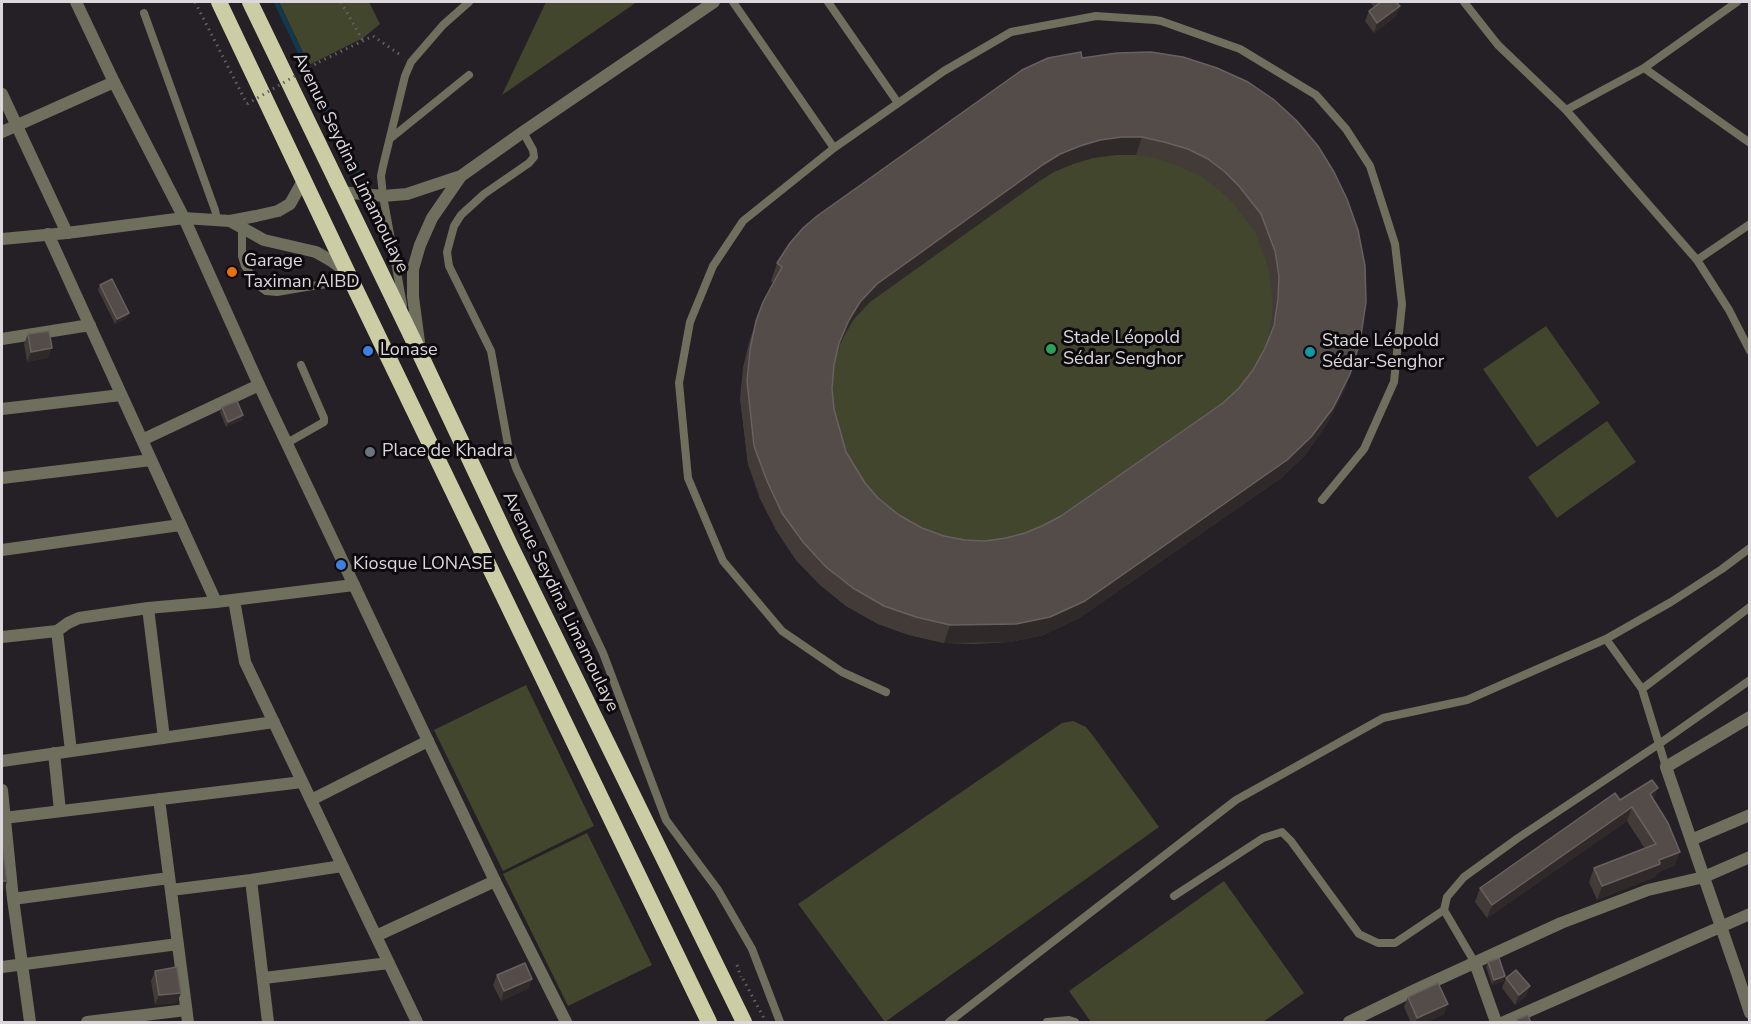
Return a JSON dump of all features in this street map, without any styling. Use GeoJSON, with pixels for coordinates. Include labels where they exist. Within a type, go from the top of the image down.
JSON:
{"type":"FeatureCollection","features":[{"type":"Feature","properties":{"kind":"highway"},"geometry":{"type":"LineString","coordinates":[[219,2],[709,1023]]}},
{"type":"Feature","properties":{"kind":"highway","name":"Avenue Seydina Limamoulaye"},"geometry":{"type":"LineString","coordinates":[[250,2],[510,545],[744,1023]]}},
{"type":"Feature","properties":{"kind":"highway"},"geometry":{"type":"LineString","coordinates":[[682,967],[698,1023]]}},
{"type":"Feature","properties":{"kind":"street"},"geometry":{"type":"LineString","coordinates":[[76,2],[184,218],[259,385],[495,881],[566,1023]]}},
{"type":"Feature","properties":{"kind":"street"},"geometry":{"type":"LineString","coordinates":[[341,192],[383,196],[407,194],[460,176],[714,2]]}},
{"type":"Feature","properties":{"kind":"street"},"geometry":{"type":"LineString","coordinates":[[2,132],[114,82]]}},
{"type":"Feature","properties":{"kind":"street"},"geometry":{"type":"LineString","coordinates":[[2,94],[66,233]]}},
{"type":"Feature","properties":{"kind":"street"},"geometry":{"type":"LineString","coordinates":[[421,356],[413,269],[420,245],[432,218],[460,176]]}},
{"type":"Feature","properties":{"kind":"street"},"geometry":{"type":"LineString","coordinates":[[230,221],[278,211],[290,204],[304,179]]}},
{"type":"Feature","properties":{"kind":"street"},"geometry":{"type":"LineString","coordinates":[[2,238],[66,233],[184,218],[217,219],[230,221],[264,240],[315,252],[330,260],[350,277]]}},
{"type":"Feature","properties":{"kind":"street"},"geometry":{"type":"LineString","coordinates":[[48,234],[216,602]]}},
{"type":"Feature","properties":{"kind":"street"},"geometry":{"type":"LineString","coordinates":[[2,339],[90,325]]}},
{"type":"Feature","properties":{"kind":"street"},"geometry":{"type":"LineString","coordinates":[[142,440],[259,385]]}},
{"type":"Feature","properties":{"kind":"street"},"geometry":{"type":"LineString","coordinates":[[2,410],[121,395]]}},
{"type":"Feature","properties":{"kind":"street"},"geometry":{"type":"LineString","coordinates":[[2,478],[151,460]]}},
{"type":"Feature","properties":{"kind":"street"},"geometry":{"type":"LineString","coordinates":[[2,550],[180,525]]}},
{"type":"Feature","properties":{"kind":"street"},"geometry":{"type":"LineString","coordinates":[[2,637],[57,631],[79,618],[354,585]]}},
{"type":"Feature","properties":{"kind":"street"},"geometry":{"type":"LineString","coordinates":[[234,600],[245,662],[417,1023]]}},
{"type":"Feature","properties":{"kind":"street"},"geometry":{"type":"LineString","coordinates":[[148,608],[164,738]]}},
{"type":"Feature","properties":{"kind":"street"},"geometry":{"type":"LineString","coordinates":[[57,631],[71,751]]}},
{"type":"Feature","properties":{"kind":"street"},"geometry":{"type":"LineString","coordinates":[[1749,717],[1666,767],[1720,927],[1744,974],[1749,1013]]}},
{"type":"Feature","properties":{"kind":"street"},"geometry":{"type":"LineString","coordinates":[[2,761],[274,722]]}},
{"type":"Feature","properties":{"kind":"street"},"geometry":{"type":"LineString","coordinates":[[311,800],[428,741]]}},
{"type":"Feature","properties":{"kind":"street"},"geometry":{"type":"LineString","coordinates":[[54,753],[60,811]]}},
{"type":"Feature","properties":{"kind":"street"},"geometry":{"type":"LineString","coordinates":[[4,818],[302,782]]}},
{"type":"Feature","properties":{"kind":"street"},"geometry":{"type":"LineString","coordinates":[[2,790],[13,899],[30,1023]]}},
{"type":"Feature","properties":{"kind":"street"},"geometry":{"type":"LineString","coordinates":[[87,1023],[187,1016],[159,799]]}},
{"type":"Feature","properties":{"kind":"street"},"geometry":{"type":"LineString","coordinates":[[1691,840],[1749,815]]}},
{"type":"Feature","properties":{"kind":"street"},"geometry":{"type":"LineString","coordinates":[[1349,1023],[1561,923],[1648,890],[1704,877],[1749,857]]}},
{"type":"Feature","properties":{"kind":"street"},"geometry":{"type":"LineString","coordinates":[[13,899],[170,884],[251,880],[342,866]]}},
{"type":"Feature","properties":{"kind":"street"},"geometry":{"type":"LineString","coordinates":[[251,880],[268,1023]]}},
{"type":"Feature","properties":{"kind":"street"},"geometry":{"type":"LineString","coordinates":[[376,936],[495,881]]}},
{"type":"Feature","properties":{"kind":"street"},"geometry":{"type":"LineString","coordinates":[[1504,1023],[1749,914]]}},
{"type":"Feature","properties":{"kind":"street"},"geometry":{"type":"LineString","coordinates":[[2,967],[178,944]]}},
{"type":"Feature","properties":{"kind":"street"},"geometry":{"type":"LineString","coordinates":[[264,978],[389,963]]}},
{"type":"Feature","properties":{"kind":"street"},"geometry":{"type":"LineString","coordinates":[[1475,963],[1496,1023]]}},
{"type":"Feature","properties":{"kind":"lane"},"geometry":{"type":"LineString","coordinates":[[406,324],[381,176],[405,76],[411,62],[443,25],[469,2]]}},
{"type":"Feature","properties":{"kind":"lane"},"geometry":{"type":"LineString","coordinates":[[733,2],[834,148]]}},
{"type":"Feature","properties":{"kind":"lane"},"geometry":{"type":"LineString","coordinates":[[828,2],[898,103]]}},
{"type":"Feature","properties":{"kind":"lane"},"geometry":{"type":"LineString","coordinates":[[1464,2],[1498,45],[1566,110],[1697,260],[1729,310],[1749,351]]}},
{"type":"Feature","properties":{"kind":"lane"},"geometry":{"type":"LineString","coordinates":[[1566,110],[1644,68],[1737,2]]}},
{"type":"Feature","properties":{"kind":"lane"},"geometry":{"type":"LineString","coordinates":[[144,13],[217,219]]}},
{"type":"Feature","properties":{"kind":"lane"},"geometry":{"type":"LineString","coordinates":[[886,692],[842,672],[782,631],[723,561],[688,477],[680,383],[690,322],[713,266],[743,220],[834,148],[898,103],[944,71],[1011,32],[1096,16],[1161,21],[1240,49],[1316,95],[1346,129],[1370,166],[1395,244],[1402,304],[1394,382],[1364,449],[1322,500]]}},
{"type":"Feature","properties":{"kind":"lane"},"geometry":{"type":"LineString","coordinates":[[1644,68],[1749,143]]}},
{"type":"Feature","properties":{"kind":"lane"},"geometry":{"type":"LineString","coordinates":[[390,138],[470,75]]}},
{"type":"Feature","properties":{"kind":"lane"},"geometry":{"type":"LineString","coordinates":[[523,132],[533,150],[534,157],[529,163],[484,194],[461,215],[454,226],[447,252],[449,266],[491,351],[508,445],[516,468],[603,653],[666,820],[718,890],[752,949],[780,1023]]}},
{"type":"Feature","properties":{"kind":"lane"},"geometry":{"type":"LineString","coordinates":[[1697,260],[1749,224]]}},
{"type":"Feature","properties":{"kind":"lane"},"geometry":{"type":"LineString","coordinates":[[243,228],[242,256],[245,266],[258,285],[266,291],[278,292],[350,277]]}},
{"type":"Feature","properties":{"kind":"lane"},"geometry":{"type":"LineString","coordinates":[[287,443],[324,422],[301,364]]}},
{"type":"Feature","properties":{"kind":"lane"},"geometry":{"type":"LineString","coordinates":[[949,1023],[1236,800],[1383,718],[1467,699],[1606,639],[1671,602],[1722,569],[1749,548]]}},
{"type":"Feature","properties":{"kind":"lane"},"geometry":{"type":"LineString","coordinates":[[1642,689],[1749,607]]}},
{"type":"Feature","properties":{"kind":"lane"},"geometry":{"type":"LineString","coordinates":[[1606,639],[1642,689],[1666,767]]}},
{"type":"Feature","properties":{"kind":"lane"},"geometry":{"type":"LineString","coordinates":[[1174,896],[1263,838],[1282,832],[1359,934],[1378,943],[1395,943],[1444,910],[1448,897],[1464,877],[1749,680]]}},
{"type":"Feature","properties":{"kind":"lane"},"geometry":{"type":"LineString","coordinates":[[1444,910],[1475,963]]}},
{"type":"Feature","properties":{"kind":"lane"},"geometry":{"type":"LineString","coordinates":[[1047,1023],[1069,1020],[1075,1023]]}},
{"type":"Feature","properties":{"kind":"path"},"geometry":{"type":"LineString","coordinates":[[195,2],[247,104],[319,62],[373,36],[411,62]]}},
{"type":"Feature","properties":{"kind":"path"},"geometry":{"type":"LineString","coordinates":[[341,2],[363,41]]}},
{"type":"Feature","properties":{"kind":"path"},"geometry":{"type":"LineString","coordinates":[[742,978],[766,1023]]}},
{"type":"Feature","properties":{"kind":"green space"},"geometry":{"type":"Polygon","coordinates":[[[279,2],[369,2],[380,24],[363,38],[309,65],[279,2]]]}},
{"type":"Feature","properties":{"kind":"green space"},"geometry":{"type":"Polygon","coordinates":[[[546,2],[637,2],[502,95],[546,2]]]}},
{"type":"Feature","properties":{"kind":"green space","name":"Stade Léopold Sédar Senghor"},"geometry":{"type":"Polygon","coordinates":[[[1145,70],[1354,360],[1344,391],[1326,425],[1305,455],[1281,478],[1079,618],[1043,635],[1010,642],[974,644],[944,643],[909,635],[878,624],[846,606],[820,585],[796,560],[776,530],[748,464],[740,398],[1145,70]]]}},
{"type":"Feature","properties":{"kind":"green space"},"geometry":{"type":"Polygon","coordinates":[[[1546,326],[1600,403],[1537,447],[1483,369],[1546,326]]]}},
{"type":"Feature","properties":{"kind":"green space"},"geometry":{"type":"Polygon","coordinates":[[[1607,421],[1636,462],[1557,518],[1528,477],[1607,421]]]}},
{"type":"Feature","properties":{"kind":"green space"},"geometry":{"type":"Polygon","coordinates":[[[526,685],[594,826],[503,871],[434,730],[526,685]]]}},
{"type":"Feature","properties":{"kind":"green space"},"geometry":{"type":"Polygon","coordinates":[[[1073,721],[1086,727],[1159,827],[885,1022],[798,904],[1062,723],[1073,721]]]}},
{"type":"Feature","properties":{"kind":"green space"},"geometry":{"type":"Polygon","coordinates":[[[587,833],[652,965],[568,1006],[503,874],[587,833]]]}},
{"type":"Feature","properties":{"kind":"green space"},"geometry":{"type":"Polygon","coordinates":[[[1224,881],[1304,993],[1263,1022],[1091,1022],[1069,991],[1224,881]]]}},
{"type":"Feature","properties":{"kind":"building"},"geometry":{"type":"Polygon","coordinates":[[[1381,2],[1396,2],[1400,6],[1377,23],[1369,11],[1381,2]]]}},
{"type":"Feature","properties":{"kind":"building","name":"Stade Léopold Sédar-Senghor"},"geometry":{"type":"Polygon","coordinates":[[[1081,52],[1082,58],[1117,53],[1151,52],[1183,57],[1217,68],[1248,82],[1273,99],[1297,121],[1318,146],[1347,199],[1358,230],[1365,266],[1366,302],[1360,342],[1350,374],[1333,408],[1311,437],[1287,460],[1085,601],[1050,617],[1016,624],[950,625],[884,606],[853,588],[826,567],[803,542],[782,513],[754,446],[747,381],[750,350],[763,302],[782,267],[777,263],[803,228],[1022,70],[1048,58],[1081,52]],[[1142,137],[1100,140],[1060,154],[877,284],[860,302],[839,343],[832,389],[834,409],[846,452],[865,483],[878,498],[899,515],[922,528],[965,540],[985,541],[1025,533],[1061,516],[1223,403],[1253,370],[1274,326],[1278,299],[1279,276],[1275,251],[1261,214],[1239,186],[1208,159],[1188,149],[1142,137]]]}},
{"type":"Feature","properties":{"kind":"building"},"geometry":{"type":"Polygon","coordinates":[[[112,279],[129,313],[117,319],[100,285],[112,279]]]}},
{"type":"Feature","properties":{"kind":"building"},"geometry":{"type":"Polygon","coordinates":[[[49,331],[52,348],[31,352],[28,334],[49,331]]]}},
{"type":"Feature","properties":{"kind":"building"},"geometry":{"type":"Polygon","coordinates":[[[237,401],[243,415],[228,422],[222,407],[237,401]]]}},
{"type":"Feature","properties":{"kind":"building"},"geometry":{"type":"Polygon","coordinates":[[[1652,780],[1658,788],[1650,794],[1668,823],[1680,852],[1659,860],[1660,864],[1602,886],[1594,868],[1656,844],[1632,807],[1492,905],[1480,888],[1615,793],[1620,800],[1652,780]]]}},
{"type":"Feature","properties":{"kind":"building"},"geometry":{"type":"Polygon","coordinates":[[[2,844],[7,881],[2,881],[2,844]]]}},
{"type":"Feature","properties":{"kind":"building"},"geometry":{"type":"Polygon","coordinates":[[[1499,958],[1505,976],[1494,980],[1488,962],[1499,958]]]}},
{"type":"Feature","properties":{"kind":"building"},"geometry":{"type":"Polygon","coordinates":[[[525,963],[532,979],[504,991],[497,975],[525,963]]]}},
{"type":"Feature","properties":{"kind":"building"},"geometry":{"type":"Polygon","coordinates":[[[177,967],[181,993],[159,995],[155,971],[177,967]]]}},
{"type":"Feature","properties":{"kind":"building"},"geometry":{"type":"Polygon","coordinates":[[[1516,970],[1530,986],[1519,995],[1506,978],[1516,970]]]}},
{"type":"Feature","properties":{"kind":"building"},"geometry":{"type":"Polygon","coordinates":[[[1438,983],[1448,1004],[1417,1018],[1408,997],[1438,983]]]}},
{"type":"Feature","properties":{"kind":"building"},"geometry":{"type":"Polygon","coordinates":[[[1528,1015],[1531,1023],[1518,1023],[1517,1019],[1528,1015]]]}},
{"type":"Feature","properties":{"kind":"waterway"},"geometry":{"type":"LineString","coordinates":[[276,2],[360,177]]}},
{"type":"Feature","properties":{"kind":"place","name":"Garage Taximan AIBD"},"geometry":{"type":"Point","coordinates":[232,272]}},
{"type":"Feature","properties":{"kind":"place","name":"Stade Léopold Sédar Senghor"},"geometry":{"type":"Point","coordinates":[1051,349]}},
{"type":"Feature","properties":{"kind":"place","name":"Lonase"},"geometry":{"type":"Point","coordinates":[368,351]}},
{"type":"Feature","properties":{"kind":"place","name":"Stade Léopold Sédar-Senghor"},"geometry":{"type":"Point","coordinates":[1310,352]}},
{"type":"Feature","properties":{"kind":"place","name":"Place de Khadra"},"geometry":{"type":"Point","coordinates":[370,452]}},
{"type":"Feature","properties":{"kind":"place","name":"Kiosque LONASE"},"geometry":{"type":"Point","coordinates":[341,565]}}]}
